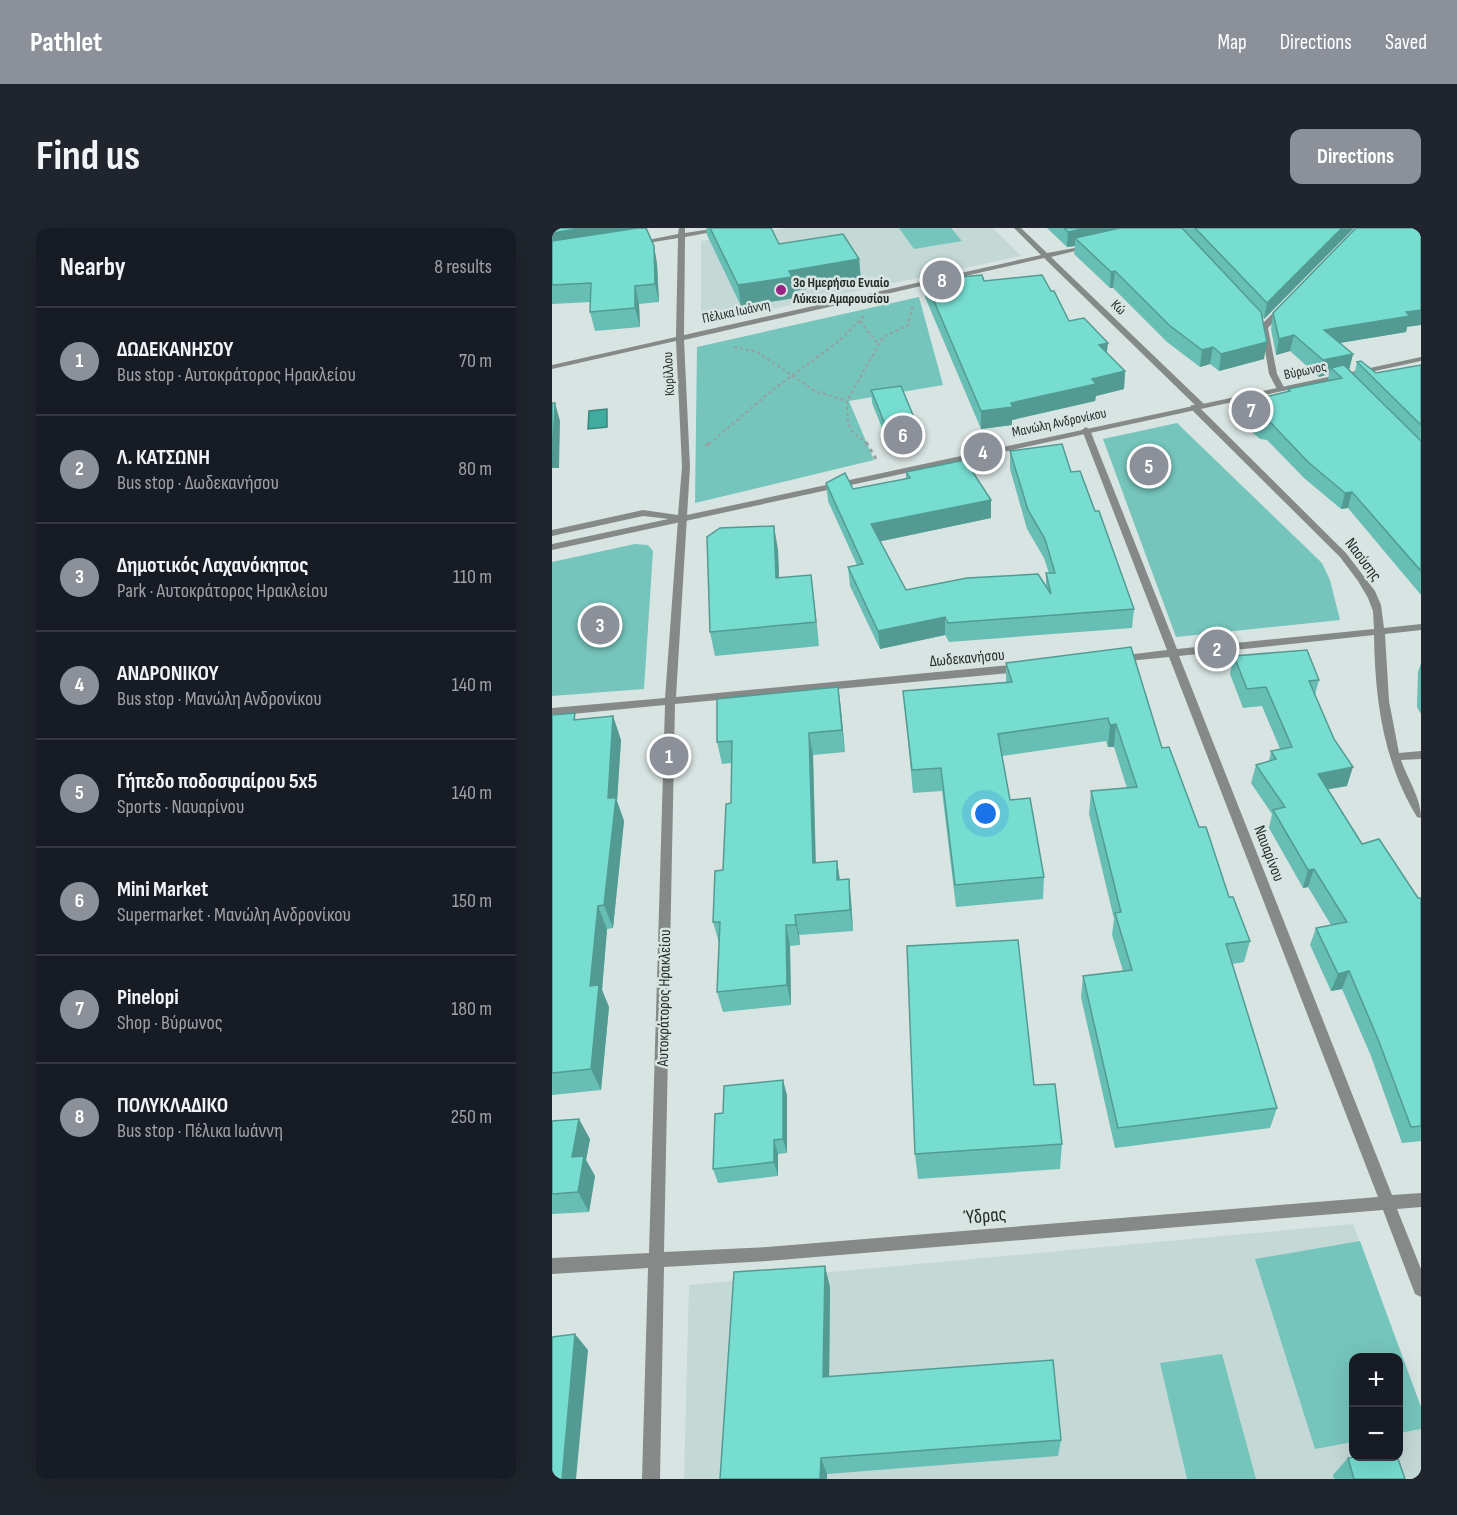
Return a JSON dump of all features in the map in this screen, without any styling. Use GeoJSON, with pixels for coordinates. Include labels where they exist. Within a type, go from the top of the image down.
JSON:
{"type":"FeatureCollection","features":[{"type":"Feature","properties":{"kind":"street"},"geometry":{"type":"LineString","coordinates":[[623,245],[681,232],[731,228]]}},
{"type":"Feature","properties":{"kind":"street","name":"Κώ"},"geometry":{"type":"LineString","coordinates":[[1017,228],[1197,407]]}},
{"type":"Feature","properties":{"kind":"street","name":"Κυρίλλου"},"geometry":{"type":"LineString","coordinates":[[681,232],[680,338],[686,467],[683,518]]}},
{"type":"Feature","properties":{"kind":"street","name":"Πέλικα Ιωάννη"},"geometry":{"type":"LineString","coordinates":[[552,367],[1103,243]]}},
{"type":"Feature","properties":{"kind":"street"},"geometry":{"type":"LineString","coordinates":[[1264,327],[1288,302]]}},
{"type":"Feature","properties":{"kind":"street"},"geometry":{"type":"LineString","coordinates":[[1256,319],[1264,327],[1273,374],[1281,389]]}},
{"type":"Feature","properties":{"kind":"street","name":"Βύρωνος"},"geometry":{"type":"LineString","coordinates":[[1197,407],[1421,359]]}},
{"type":"Feature","properties":{"kind":"street"},"geometry":{"type":"LineString","coordinates":[[1343,376],[1351,383]]}},
{"type":"Feature","properties":{"kind":"street","name":"Μανώλη Ανδρονίκου"},"geometry":{"type":"LineString","coordinates":[[552,547],[1197,407]]}},
{"type":"Feature","properties":{"kind":"street","name":"Ναούσης"},"geometry":{"type":"LineString","coordinates":[[1197,407],[1343,555],[1364,580],[1377,606],[1385,719],[1394,757],[1413,803],[1421,814]]}},
{"type":"Feature","properties":{"kind":"street","name":"Ναυαρίνου"},"geometry":{"type":"LineString","coordinates":[[1086,430],[1421,1288]]}},
{"type":"Feature","properties":{"kind":"street","name":"Μανώλη Ανδρονίκου"},"geometry":{"type":"LineString","coordinates":[[552,533],[643,513],[683,518]]}},
{"type":"Feature","properties":{"kind":"street","name":"Αυτοκράτορος Ηρακλείου"},"geometry":{"type":"LineString","coordinates":[[651,1479],[670,701],[683,518]]}},
{"type":"Feature","properties":{"kind":"street"},"geometry":{"type":"LineString","coordinates":[[1104,660],[1421,627]]}},
{"type":"Feature","properties":{"kind":"street","name":"Δωδεκανήσου"},"geometry":{"type":"LineString","coordinates":[[552,712],[1034,667]]}},
{"type":"Feature","properties":{"kind":"street"},"geometry":{"type":"LineString","coordinates":[[1394,757],[1421,755]]}},
{"type":"Feature","properties":{"kind":"street","name":"Ύδρας"},"geometry":{"type":"LineString","coordinates":[[552,1266],[767,1254],[1421,1200]]}},
{"type":"Feature","properties":{"kind":"path"},"geometry":{"type":"LineString","coordinates":[[882,474],[870,446],[852,431],[848,423],[847,401],[878,344],[887,333],[902,329],[910,320],[913,301],[906,288]]}},
{"type":"Feature","properties":{"kind":"path"},"geometry":{"type":"LineString","coordinates":[[686,467],[707,444],[860,321],[870,303],[866,297]]}},
{"type":"Feature","properties":{"kind":"path"},"geometry":{"type":"LineString","coordinates":[[860,321],[878,344]]}},
{"type":"Feature","properties":{"kind":"path"},"geometry":{"type":"LineString","coordinates":[[702,333],[711,342],[722,346],[760,351],[827,397],[847,401]]}},
{"type":"Feature","properties":{"kind":"shaded area","name":"3ο Ημερήσιο Ενιαίο Λύκειο Αμαρουσίου"},"geometry":{"type":"Polygon","coordinates":[[[786,228],[993,228],[1021,256],[701,324],[701,241],[786,228]]]}},
{"type":"Feature","properties":{"kind":"shaded area"},"geometry":{"type":"Polygon","coordinates":[[[899,228],[951,228],[962,241],[914,249],[899,228]]]}},
{"type":"Feature","properties":{"kind":"shaded area"},"geometry":{"type":"Polygon","coordinates":[[[919,297],[943,385],[849,401],[874,460],[695,503],[697,347],[919,297]]]}},
{"type":"Feature","properties":{"kind":"shaded area"},"geometry":{"type":"Polygon","coordinates":[[[607,409],[607,427],[588,429],[589,411],[607,409]]]}},
{"type":"Feature","properties":{"kind":"shaded area"},"geometry":{"type":"Polygon","coordinates":[[[1177,423],[1322,563],[1330,580],[1340,620],[1176,637],[1103,439],[1177,423]]]}},
{"type":"Feature","properties":{"kind":"shaded area"},"geometry":{"type":"Polygon","coordinates":[[[635,544],[648,545],[653,551],[644,689],[552,696],[552,562],[635,544]]]}},
{"type":"Feature","properties":{"kind":"shaded area"},"geometry":{"type":"Polygon","coordinates":[[[1353,1224],[1401,1353],[1349,1353],[1349,1461],[1403,1461],[1403,1359],[1421,1407],[1421,1479],[684,1479],[689,1285],[1353,1224]]]}},
{"type":"Feature","properties":{"kind":"shaded area"},"geometry":{"type":"Polygon","coordinates":[[[1360,1241],[1401,1353],[1349,1353],[1349,1443],[1315,1449],[1255,1259],[1360,1241]]]}},
{"type":"Feature","properties":{"kind":"shaded area"},"geometry":{"type":"Polygon","coordinates":[[[1222,1354],[1256,1479],[1187,1479],[1160,1363],[1222,1354]]]}},
{"type":"Feature","properties":{"kind":"shaded area"},"geometry":{"type":"Polygon","coordinates":[[[1403,1358],[1421,1407],[1421,1429],[1403,1432],[1403,1358]]]}},
{"type":"Feature","properties":{"kind":"building"},"geometry":{"type":"Polygon","coordinates":[[[552,228],[584,228],[552,233],[552,228]]]}},
{"type":"Feature","properties":{"kind":"building"},"geometry":{"type":"Polygon","coordinates":[[[646,228],[654,246],[655,284],[635,286],[635,308],[590,312],[591,283],[552,285],[552,241],[646,228]]]}},
{"type":"Feature","properties":{"kind":"building"},"geometry":{"type":"Polygon","coordinates":[[[710,228],[771,228],[779,244],[843,234],[859,259],[789,271],[792,277],[738,285],[710,228]]]}},
{"type":"Feature","properties":{"kind":"building"},"geometry":{"type":"Polygon","coordinates":[[[1064,228],[1086,228],[1068,232],[1064,228]]]}},
{"type":"Feature","properties":{"kind":"building"},"geometry":{"type":"Polygon","coordinates":[[[1120,228],[1182,228],[1261,312],[1267,342],[1221,354],[1213,347],[1202,350],[1169,325],[1115,271],[1111,272],[1075,238],[1120,228]]]}},
{"type":"Feature","properties":{"kind":"building"},"geometry":{"type":"Polygon","coordinates":[[[1195,228],[1342,228],[1267,303],[1195,228]]]}},
{"type":"Feature","properties":{"kind":"building"},"geometry":{"type":"Polygon","coordinates":[[[1356,228],[1421,228],[1421,310],[1406,312],[1410,316],[1324,330],[1353,354],[1323,360],[1294,335],[1279,339],[1273,313],[1356,228]]]}},
{"type":"Feature","properties":{"kind":"building"},"geometry":{"type":"Polygon","coordinates":[[[982,275],[984,281],[1042,275],[1051,291],[1054,291],[1069,321],[1084,318],[1108,343],[1099,345],[1125,371],[1092,379],[1096,384],[1011,403],[1013,407],[981,411],[925,280],[982,275]]]}},
{"type":"Feature","properties":{"kind":"building"},"geometry":{"type":"Polygon","coordinates":[[[1361,361],[1376,373],[1421,365],[1421,425],[1357,362],[1361,361]]]}},
{"type":"Feature","properties":{"kind":"building"},"geometry":{"type":"Polygon","coordinates":[[[1344,365],[1421,441],[1421,571],[1352,492],[1345,493],[1308,462],[1271,423],[1263,423],[1239,403],[1290,391],[1288,389],[1342,378],[1331,368],[1344,365]]]}},
{"type":"Feature","properties":{"kind":"building"},"geometry":{"type":"Polygon","coordinates":[[[901,386],[917,425],[887,429],[871,390],[901,386]]]}},
{"type":"Feature","properties":{"kind":"building"},"geometry":{"type":"Polygon","coordinates":[[[552,403],[555,403],[553,450],[552,450],[552,403]]]}},
{"type":"Feature","properties":{"kind":"building"},"geometry":{"type":"Polygon","coordinates":[[[1062,444],[1071,472],[1080,471],[1095,511],[1099,511],[1134,609],[948,623],[945,617],[878,631],[848,567],[863,564],[826,483],[845,473],[853,489],[910,478],[906,472],[965,460],[991,500],[871,524],[906,590],[967,578],[1038,574],[1051,594],[1046,573],[1055,573],[1045,539],[1028,510],[1010,451],[1062,444]]]}},
{"type":"Feature","properties":{"kind":"building"},"geometry":{"type":"Polygon","coordinates":[[[774,526],[776,578],[811,575],[816,622],[710,632],[707,537],[720,528],[774,526]]]}},
{"type":"Feature","properties":{"kind":"building"},"geometry":{"type":"Polygon","coordinates":[[[1131,647],[1162,748],[1169,747],[1199,827],[1206,827],[1229,897],[1233,897],[1250,941],[1226,944],[1277,1108],[1118,1128],[1083,976],[1132,970],[1115,913],[1121,912],[1091,791],[1137,787],[1116,724],[1110,725],[1108,718],[998,734],[1010,800],[1030,798],[1044,877],[955,885],[941,768],[912,770],[903,691],[1012,682],[1006,663],[1131,647]]]}},
{"type":"Feature","properties":{"kind":"building"},"geometry":{"type":"Polygon","coordinates":[[[1307,650],[1319,680],[1309,681],[1334,739],[1353,767],[1318,774],[1362,844],[1379,839],[1418,898],[1421,898],[1421,1126],[1411,1127],[1378,1039],[1349,971],[1338,974],[1316,928],[1347,922],[1314,869],[1308,870],[1273,810],[1285,807],[1256,765],[1276,759],[1271,751],[1292,747],[1266,687],[1247,689],[1234,656],[1307,650]]]}},
{"type":"Feature","properties":{"kind":"building"},"geometry":{"type":"Polygon","coordinates":[[[838,687],[842,730],[809,733],[813,863],[837,861],[837,880],[849,879],[850,910],[795,915],[796,925],[786,925],[787,985],[717,992],[720,922],[713,922],[715,871],[723,870],[726,804],[731,803],[732,741],[717,742],[717,699],[838,687]]]}},
{"type":"Feature","properties":{"kind":"building"},"geometry":{"type":"Polygon","coordinates":[[[575,713],[574,720],[613,716],[608,798],[616,798],[604,905],[598,906],[590,986],[599,985],[591,1069],[552,1073],[552,715],[575,713]]]}},
{"type":"Feature","properties":{"kind":"building"},"geometry":{"type":"Polygon","coordinates":[[[1018,940],[1034,1085],[1055,1084],[1062,1144],[915,1154],[907,946],[1018,940]]]}},
{"type":"Feature","properties":{"kind":"building"},"geometry":{"type":"Polygon","coordinates":[[[783,1080],[783,1139],[774,1140],[774,1162],[713,1169],[715,1114],[723,1113],[724,1086],[783,1080]]]}},
{"type":"Feature","properties":{"kind":"building"},"geometry":{"type":"Polygon","coordinates":[[[579,1119],[572,1157],[584,1156],[578,1192],[552,1194],[552,1121],[579,1119]]]}},
{"type":"Feature","properties":{"kind":"building"},"geometry":{"type":"Polygon","coordinates":[[[825,1266],[823,1377],[1053,1360],[1061,1440],[821,1458],[820,1479],[720,1479],[734,1272],[825,1266]]]}},
{"type":"Feature","properties":{"kind":"building"},"geometry":{"type":"Polygon","coordinates":[[[575,1334],[562,1479],[552,1479],[552,1337],[575,1334]]]}},
{"type":"Feature","properties":{"kind":"building"},"geometry":{"type":"Polygon","coordinates":[[[1348,1458],[1349,1461],[1399,1461],[1405,1479],[1354,1479],[1348,1458]]]}},
{"type":"Feature","properties":{"kind":"place","name":"ΠΟΛΥΚΛΑΔΙΚΟ"},"geometry":{"type":"Point","coordinates":[942,280]}},
{"type":"Feature","properties":{"kind":"place","name":"3ο Ημερήσιο Ενιαίο Λύκειο Αμαρουσίου"},"geometry":{"type":"Point","coordinates":[781,290]}},
{"type":"Feature","properties":{"kind":"place","name":"Pinelopi"},"geometry":{"type":"Point","coordinates":[1251,410]}},
{"type":"Feature","properties":{"kind":"place","name":"Mini Market"},"geometry":{"type":"Point","coordinates":[903,435]}},
{"type":"Feature","properties":{"kind":"place","name":"ΑΝΔΡΟΝΙΚΟΥ"},"geometry":{"type":"Point","coordinates":[983,452]}},
{"type":"Feature","properties":{"kind":"place","name":"Γήπεδο ποδοσφαίρου 5x5"},"geometry":{"type":"Point","coordinates":[1149,466]}},
{"type":"Feature","properties":{"kind":"place","name":"Δημοτικός Λαχανόκηπος"},"geometry":{"type":"Point","coordinates":[600,625]}},
{"type":"Feature","properties":{"kind":"place","name":"Λ. ΚΑΤΣΩΝΗ"},"geometry":{"type":"Point","coordinates":[1217,649]}},
{"type":"Feature","properties":{"kind":"place","name":"ΔΩΔΕΚΑΝΗΣΟΥ"},"geometry":{"type":"Point","coordinates":[669,756]}}]}
